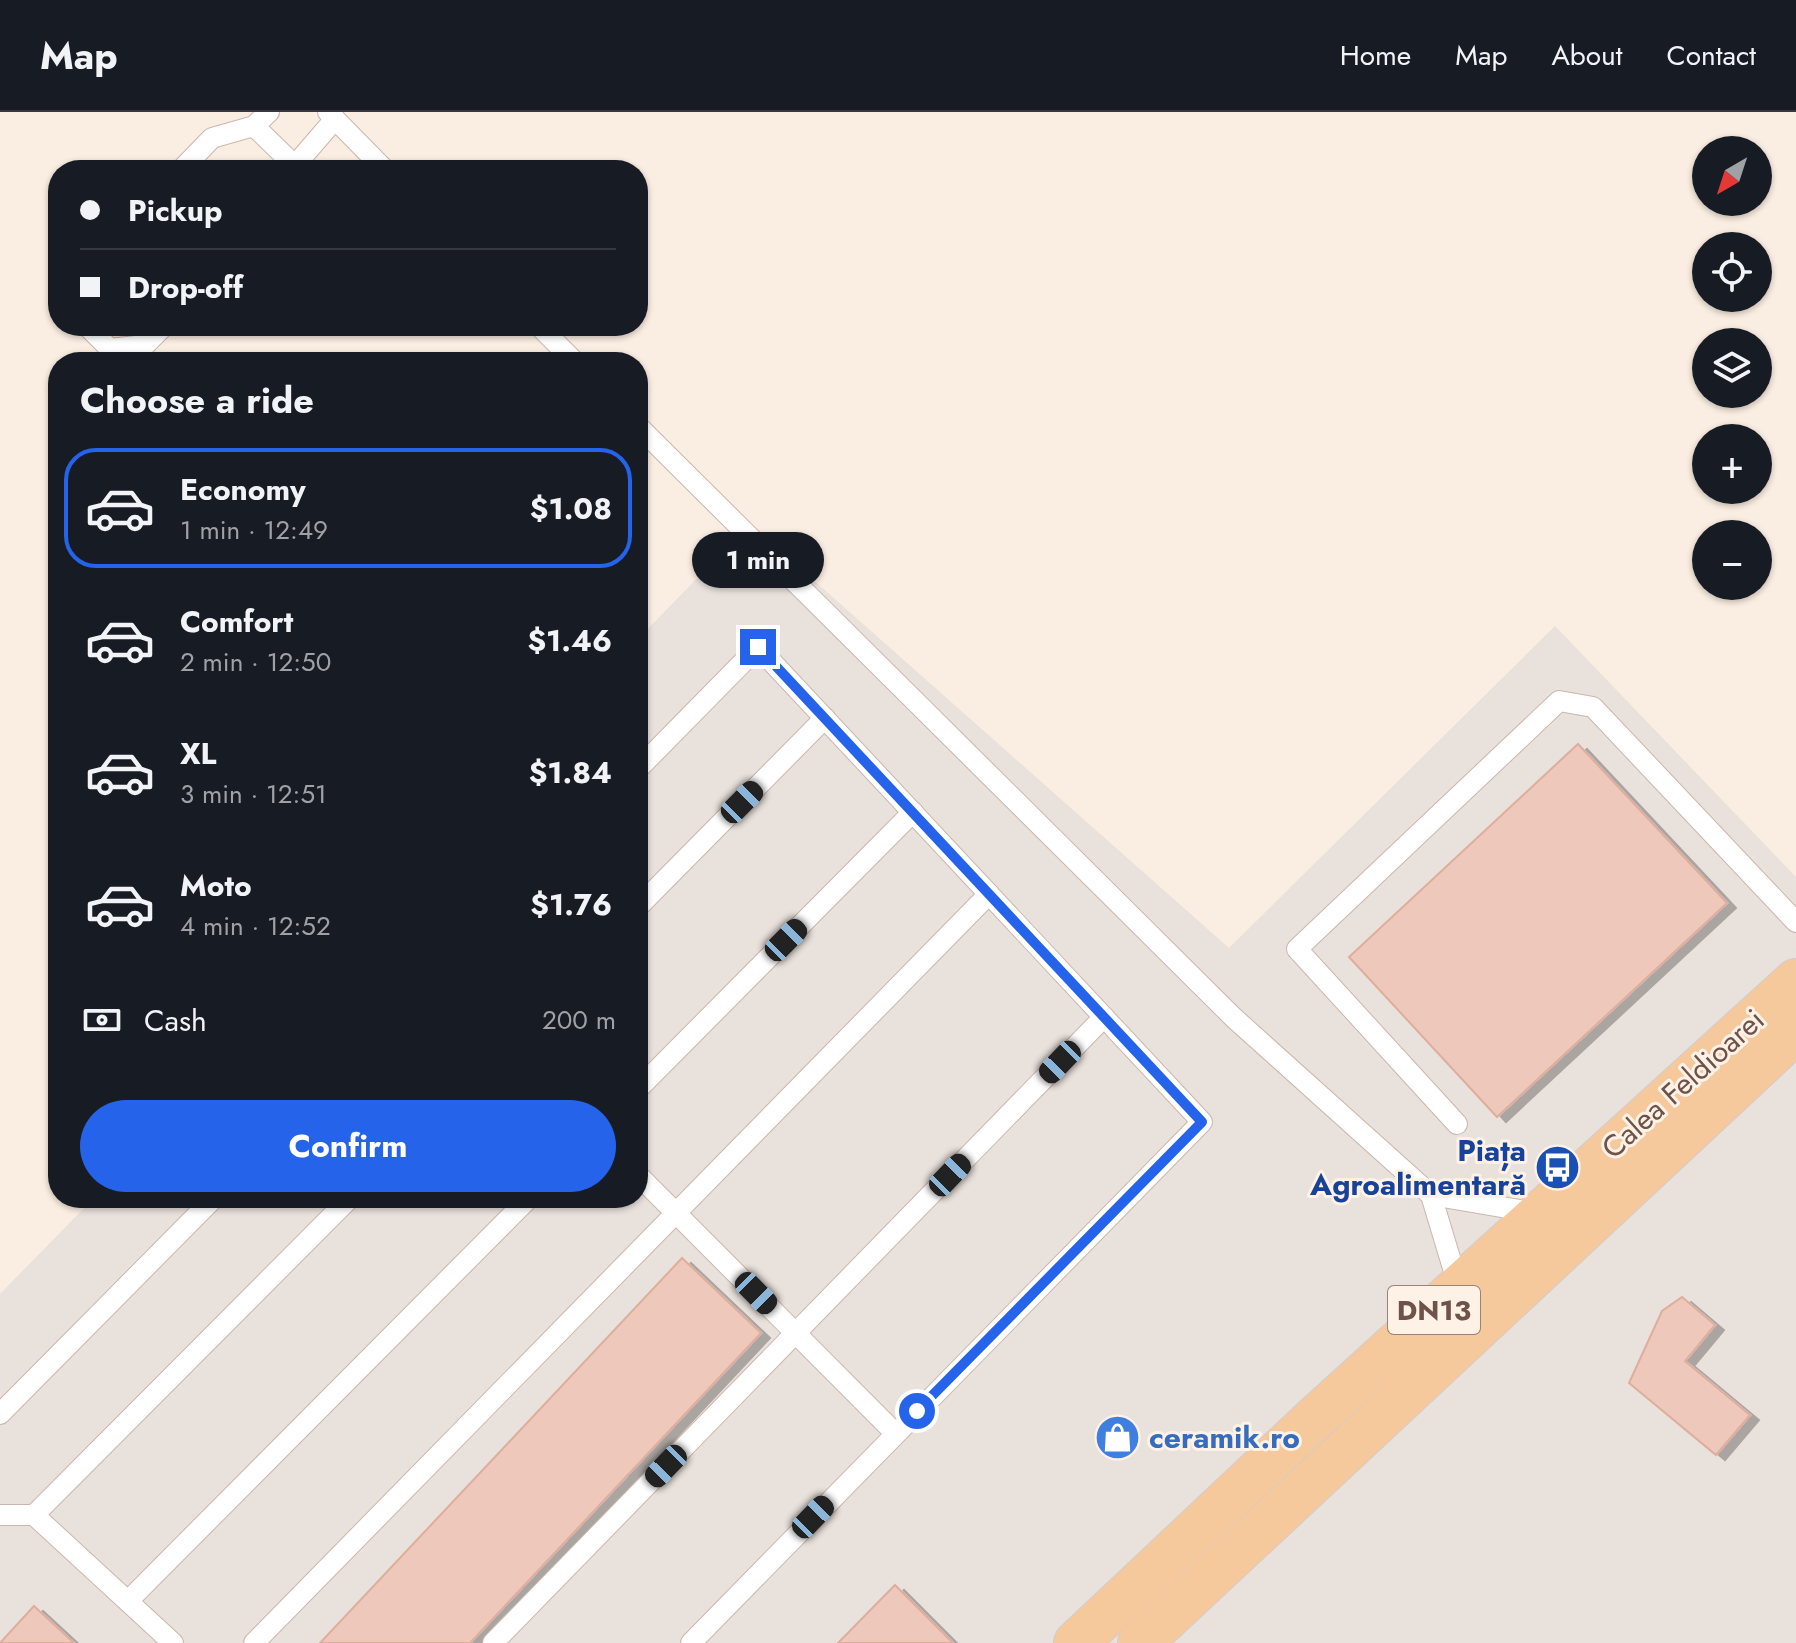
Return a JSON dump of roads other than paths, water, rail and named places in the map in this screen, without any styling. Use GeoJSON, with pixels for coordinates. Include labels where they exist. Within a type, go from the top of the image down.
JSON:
{"type":"FeatureCollection","features":[{"type":"Feature","properties":{"kind":"main road","name":"Calea Feldioarei"},"geometry":{"type":"LineString","coordinates":[[1076,1643],[1796,981]]}},
{"type":"Feature","properties":{"kind":"main road","name":"Calea Feldioarei"},"geometry":{"type":"LineString","coordinates":[[1140,1643],[1796,1031]]}},
{"type":"Feature","properties":{"kind":"lane"},"geometry":{"type":"LineString","coordinates":[[297,160],[331,116],[375,160]]}},
{"type":"Feature","properties":{"kind":"lane"},"geometry":{"type":"LineString","coordinates":[[191,160],[212,138],[262,119],[288,160]]}},
{"type":"Feature","properties":{"kind":"lane"},"geometry":{"type":"LineString","coordinates":[[97,336],[110,349],[145,345],[154,336]]}},
{"type":"Feature","properties":{"kind":"lane"},"geometry":{"type":"LineString","coordinates":[[549,336],[565,352]]}},
{"type":"Feature","properties":{"kind":"lane"},"geometry":{"type":"LineString","coordinates":[[648,436],[1234,1018],[1431,1195],[1459,1288]]}},
{"type":"Feature","properties":{"kind":"lane"},"geometry":{"type":"LineString","coordinates":[[648,759],[758,647],[1202,1122],[691,1643]]}},
{"type":"Feature","properties":{"kind":"lane"},"geometry":{"type":"LineString","coordinates":[[1457,1124],[1297,949],[1559,701],[1593,707],[1796,922]]}},
{"type":"Feature","properties":{"kind":"lane"},"geometry":{"type":"LineString","coordinates":[[648,897],[825,718]]}},
{"type":"Feature","properties":{"kind":"lane"},"geometry":{"type":"LineString","coordinates":[[648,1079],[913,812]]}},
{"type":"Feature","properties":{"kind":"lane"},"geometry":{"type":"LineString","coordinates":[[254,1643],[989,894]]}},
{"type":"Feature","properties":{"kind":"lane"},"geometry":{"type":"LineString","coordinates":[[493,1643],[1104,1017]]}},
{"type":"Feature","properties":{"kind":"lane"},"geometry":{"type":"LineString","coordinates":[[648,1185],[895,1433]]}},
{"type":"Feature","properties":{"kind":"lane"},"geometry":{"type":"LineString","coordinates":[[1431,1195],[1541,1214]]}},
{"type":"Feature","properties":{"kind":"lane"},"geometry":{"type":"LineString","coordinates":[[0,1414],[204,1208]]}},
{"type":"Feature","properties":{"kind":"lane"},"geometry":{"type":"LineString","coordinates":[[34,1515],[340,1208]]}},
{"type":"Feature","properties":{"kind":"lane"},"geometry":{"type":"LineString","coordinates":[[128,1601],[519,1208]]}},
{"type":"Feature","properties":{"kind":"lane"},"geometry":{"type":"LineString","coordinates":[[0,1515],[34,1515],[173,1643]]}},
{"type":"Feature","properties":{"kind":"place","name":"Piața Agroalimentară"},"geometry":{"type":"Point","coordinates":[1557,1168]}},
{"type":"Feature","properties":{"kind":"place","name":"ceramik.ro"},"geometry":{"type":"Point","coordinates":[1118,1438]}}]}
